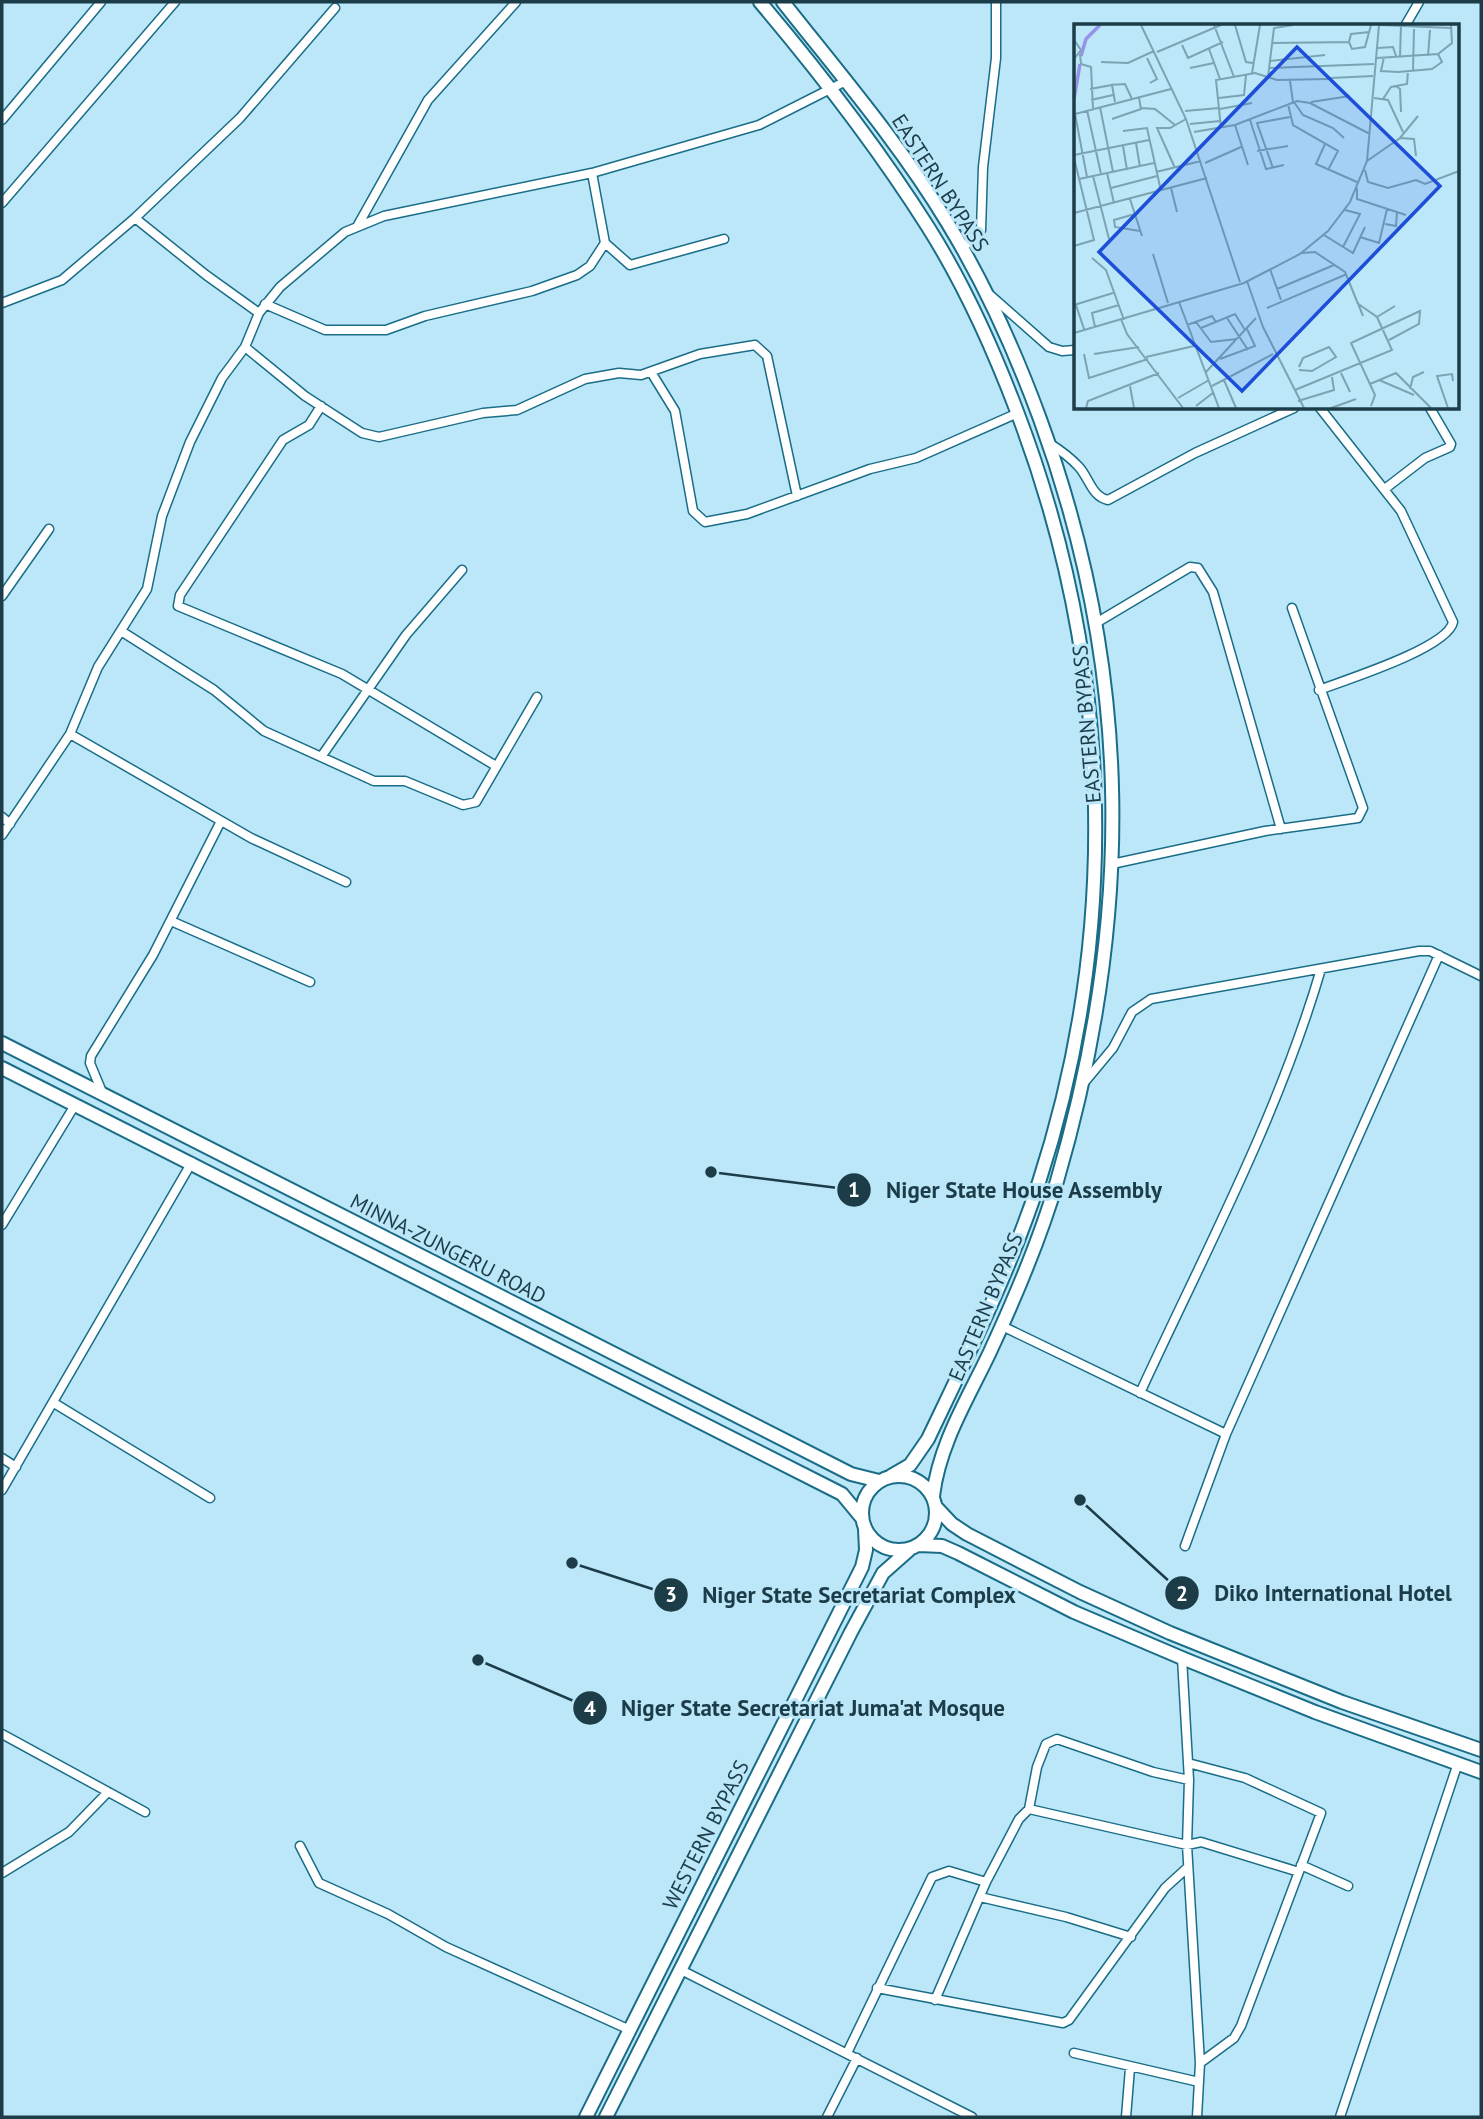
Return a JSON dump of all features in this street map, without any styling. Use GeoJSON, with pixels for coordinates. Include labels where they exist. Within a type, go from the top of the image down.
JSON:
{"type":"FeatureCollection","features":[{"type":"Feature","properties":{"kind":"main road","name":"EASTERN BYPASS"},"geometry":{"type":"LineString","coordinates":[[760,2],[878,153],[929,228],[969,301],[1018,413],[1051,504],[1084,657],[1094,747],[1097,817],[1092,918],[1085,980],[1066,1080],[1040,1180],[1007,1269],[928,1439],[911,1465],[885,1479]]}},
{"type":"Feature","properties":{"kind":"main road","name":"EASTERN BYPASS"},"geometry":{"type":"LineString","coordinates":[[783,2],[892,141],[963,248],[986,292],[1024,375],[1048,443],[1081,549],[1103,656],[1111,745],[1114,816],[1112,864],[1106,960],[1083,1084],[1056,1185],[1002,1326],[940,1456],[935,1501]]}},
{"type":"Feature","properties":{"kind":"main road","name":"MINNA-ZUNGERU ROAD"},"geometry":{"type":"LineString","coordinates":[[2,1043],[851,1474],[885,1479]]}},
{"type":"Feature","properties":{"kind":"main road","name":"MINNA-ZUNGERU ROAD"},"geometry":{"type":"LineString","coordinates":[[2,1068],[192,1162],[842,1494],[863,1523]]}},
{"type":"Feature","properties":{"kind":"main road"},"geometry":{"type":"LineString","coordinates":[[363,1250],[372,1233]]}},
{"type":"Feature","properties":{"kind":"main road"},"geometry":{"type":"LineString","coordinates":[[1481,1750],[1321,1694],[1170,1633],[1080,1592],[952,1524],[916,1479],[885,1479],[863,1503],[863,1523],[883,1548],[942,1546],[1074,1612],[1182,1658],[1315,1712],[1481,1772]]}},
{"type":"Feature","properties":{"kind":"main road"},"geometry":{"type":"LineString","coordinates":[[914,1548],[934,1528],[935,1501]]}},
{"type":"Feature","properties":{"kind":"main road","name":"WESTERN BYPASS"},"geometry":{"type":"LineString","coordinates":[[586,2117],[862,1567],[866,1550],[863,1523]]}},
{"type":"Feature","properties":{"kind":"main road","name":"WESTERN BYPASS"},"geometry":{"type":"LineString","coordinates":[[606,2117],[851,1632],[883,1573],[914,1548]]}},
{"type":"Feature","properties":{"kind":"main road"},"geometry":{"type":"LineString","coordinates":[[1315,1712],[1321,1694]]}},
{"type":"Feature","properties":{"kind":"street"},"geometry":{"type":"LineString","coordinates":[[2,120],[101,2]]}},
{"type":"Feature","properties":{"kind":"street"},"geometry":{"type":"LineString","coordinates":[[2,203],[175,2]]}},
{"type":"Feature","properties":{"kind":"street"},"geometry":{"type":"LineString","coordinates":[[358,225],[428,100],[516,2]]}},
{"type":"Feature","properties":{"kind":"street"},"geometry":{"type":"LineString","coordinates":[[963,248],[981,230],[983,167],[996,58],[996,2]]}},
{"type":"Feature","properties":{"kind":"street"},"geometry":{"type":"LineString","coordinates":[[1406,24],[1419,2]]}},
{"type":"Feature","properties":{"kind":"street"},"geometry":{"type":"LineString","coordinates":[[2,303],[62,280],[135,218],[240,118],[335,8]]}},
{"type":"Feature","properties":{"kind":"street"},"geometry":{"type":"LineString","coordinates":[[2,835],[70,734],[98,667],[147,589],[162,516],[190,442],[222,378],[245,347],[265,304],[312,257],[358,225],[384,216],[592,173],[759,125],[831,91],[846,81]]}},
{"type":"Feature","properties":{"kind":"street"},"geometry":{"type":"LineString","coordinates":[[592,173],[605,243],[630,265],[724,239]]}},
{"type":"Feature","properties":{"kind":"street"},"geometry":{"type":"LineString","coordinates":[[135,218],[259,313]]}},
{"type":"Feature","properties":{"kind":"street"},"geometry":{"type":"LineString","coordinates":[[265,304],[325,330],[386,330],[425,316],[532,292],[577,275],[590,266],[605,243]]}},
{"type":"Feature","properties":{"kind":"street"},"geometry":{"type":"LineString","coordinates":[[986,292],[1049,347],[1062,351],[1074,350]]}},
{"type":"Feature","properties":{"kind":"street"},"geometry":{"type":"LineString","coordinates":[[245,347],[320,406],[362,433],[379,437],[482,413],[517,410],[585,379],[651,372],[728,347],[760,347],[767,356],[797,496]]}},
{"type":"Feature","properties":{"kind":"street"},"geometry":{"type":"LineString","coordinates":[[651,372],[675,411],[693,511],[699,520],[705,522],[747,514],[870,469],[916,458],[1018,413]]}},
{"type":"Feature","properties":{"kind":"street"},"geometry":{"type":"LineString","coordinates":[[320,406],[309,425],[283,440],[180,595],[178,606],[342,674],[496,766]]}},
{"type":"Feature","properties":{"kind":"street"},"geometry":{"type":"LineString","coordinates":[[1048,443],[1067,454],[1081,469],[1097,495],[1108,500],[1195,453],[1290,410]]}},
{"type":"Feature","properties":{"kind":"street"},"geometry":{"type":"LineString","coordinates":[[1319,690],[1406,656],[1452,630],[1453,622],[1408,525],[1386,488],[1322,410]]}},
{"type":"Feature","properties":{"kind":"street"},"geometry":{"type":"LineString","coordinates":[[1386,488],[1425,458],[1450,447],[1451,444],[1431,410]]}},
{"type":"Feature","properties":{"kind":"street"},"geometry":{"type":"LineString","coordinates":[[2,596],[48,530]]}},
{"type":"Feature","properties":{"kind":"street"},"geometry":{"type":"LineString","coordinates":[[1096,623],[1190,567],[1198,568],[1213,592],[1280,829]]}},
{"type":"Feature","properties":{"kind":"street"},"geometry":{"type":"LineString","coordinates":[[321,757],[413,626],[462,570]]}},
{"type":"Feature","properties":{"kind":"street"},"geometry":{"type":"LineString","coordinates":[[1112,864],[1280,829],[1358,818],[1362,813],[1363,808],[1292,608]]}},
{"type":"Feature","properties":{"kind":"street"},"geometry":{"type":"LineString","coordinates":[[121,631],[214,690],[264,731],[374,781],[405,781],[470,806],[476,802],[537,697]]}},
{"type":"Feature","properties":{"kind":"street"},"geometry":{"type":"LineString","coordinates":[[70,734],[220,821],[346,882]]}},
{"type":"Feature","properties":{"kind":"street"},"geometry":{"type":"LineString","coordinates":[[2,817],[10,824]]}},
{"type":"Feature","properties":{"kind":"street"},"geometry":{"type":"LineString","coordinates":[[102,1092],[90,1063],[91,1056],[172,921],[220,821]]}},
{"type":"Feature","properties":{"kind":"street"},"geometry":{"type":"LineString","coordinates":[[172,921],[310,982]]}},
{"type":"Feature","properties":{"kind":"street"},"geometry":{"type":"LineString","coordinates":[[1083,1084],[1113,1048],[1132,1012],[1151,999],[1419,951],[1439,955],[1481,976]]}},
{"type":"Feature","properties":{"kind":"street"},"geometry":{"type":"LineString","coordinates":[[1185,1546],[1226,1434],[1439,955]]}},
{"type":"Feature","properties":{"kind":"street"},"geometry":{"type":"LineString","coordinates":[[1140,1393],[1270,1111],[1307,1019],[1321,969]]}},
{"type":"Feature","properties":{"kind":"street"},"geometry":{"type":"LineString","coordinates":[[2,1224],[75,1105]]}},
{"type":"Feature","properties":{"kind":"street"},"geometry":{"type":"LineString","coordinates":[[2,1490],[192,1162]]}},
{"type":"Feature","properties":{"kind":"street"},"geometry":{"type":"LineString","coordinates":[[1002,1326],[1226,1434]]}},
{"type":"Feature","properties":{"kind":"street"},"geometry":{"type":"LineString","coordinates":[[54,1403],[210,1498]]}},
{"type":"Feature","properties":{"kind":"street"},"geometry":{"type":"LineString","coordinates":[[2,1458],[16,1467]]}},
{"type":"Feature","properties":{"kind":"street"},"geometry":{"type":"LineString","coordinates":[[1182,1658],[1189,1780],[1187,1845],[1200,2063],[1197,2117]]}},
{"type":"Feature","properties":{"kind":"street"},"geometry":{"type":"LineString","coordinates":[[2,1734],[145,1812]]}},
{"type":"Feature","properties":{"kind":"street"},"geometry":{"type":"LineString","coordinates":[[936,2000],[986,1882],[1019,1819],[1029,1808],[1043,1748],[1052,1740],[1189,1780]]}},
{"type":"Feature","properties":{"kind":"street"},"geometry":{"type":"LineString","coordinates":[[1188,1763],[1245,1778],[1318,1810],[1320,1818],[1241,2026],[1234,2038],[1200,2063]]}},
{"type":"Feature","properties":{"kind":"street"},"geometry":{"type":"LineString","coordinates":[[1340,2117],[1458,1763]]}},
{"type":"Feature","properties":{"kind":"street"},"geometry":{"type":"LineString","coordinates":[[2,1873],[69,1832],[108,1792]]}},
{"type":"Feature","properties":{"kind":"street"},"geometry":{"type":"LineString","coordinates":[[1029,1808],[1187,1845],[1201,1842],[1300,1869],[1348,1886]]}},
{"type":"Feature","properties":{"kind":"street"},"geometry":{"type":"LineString","coordinates":[[300,1846],[319,1883],[388,1914],[446,1947],[630,2030]]}},
{"type":"Feature","properties":{"kind":"street"},"geometry":{"type":"LineString","coordinates":[[877,1987],[1063,2023],[1069,2020],[1165,1888],[1188,1867]]}},
{"type":"Feature","properties":{"kind":"street"},"geometry":{"type":"LineString","coordinates":[[847,2053],[932,1877],[949,1871],[986,1882]]}},
{"type":"Feature","properties":{"kind":"street"},"geometry":{"type":"LineString","coordinates":[[980,1897],[1066,1917],[1130,1937]]}},
{"type":"Feature","properties":{"kind":"street"},"geometry":{"type":"LineString","coordinates":[[681,1970],[972,2117]]}},
{"type":"Feature","properties":{"kind":"street"},"geometry":{"type":"LineString","coordinates":[[1074,2053],[1199,2082]]}},
{"type":"Feature","properties":{"kind":"street"},"geometry":{"type":"LineString","coordinates":[[827,2117],[857,2059]]}},
{"type":"Feature","properties":{"kind":"street"},"geometry":{"type":"LineString","coordinates":[[1126,2117],[1130,2068]]}},
{"type":"Feature","properties":{"kind":"place","name":"Niger State House Assembly"},"geometry":{"type":"Point","coordinates":[711,1172]}},
{"type":"Feature","properties":{"kind":"place","name":"Diko International Hotel"},"geometry":{"type":"Point","coordinates":[1080,1500]}},
{"type":"Feature","properties":{"kind":"place","name":"Niger State Secretariat Complex"},"geometry":{"type":"Point","coordinates":[572,1563]}},
{"type":"Feature","properties":{"kind":"place","name":"Niger State Secretariat Juma'at Mosque"},"geometry":{"type":"Point","coordinates":[478,1660]}}]}
